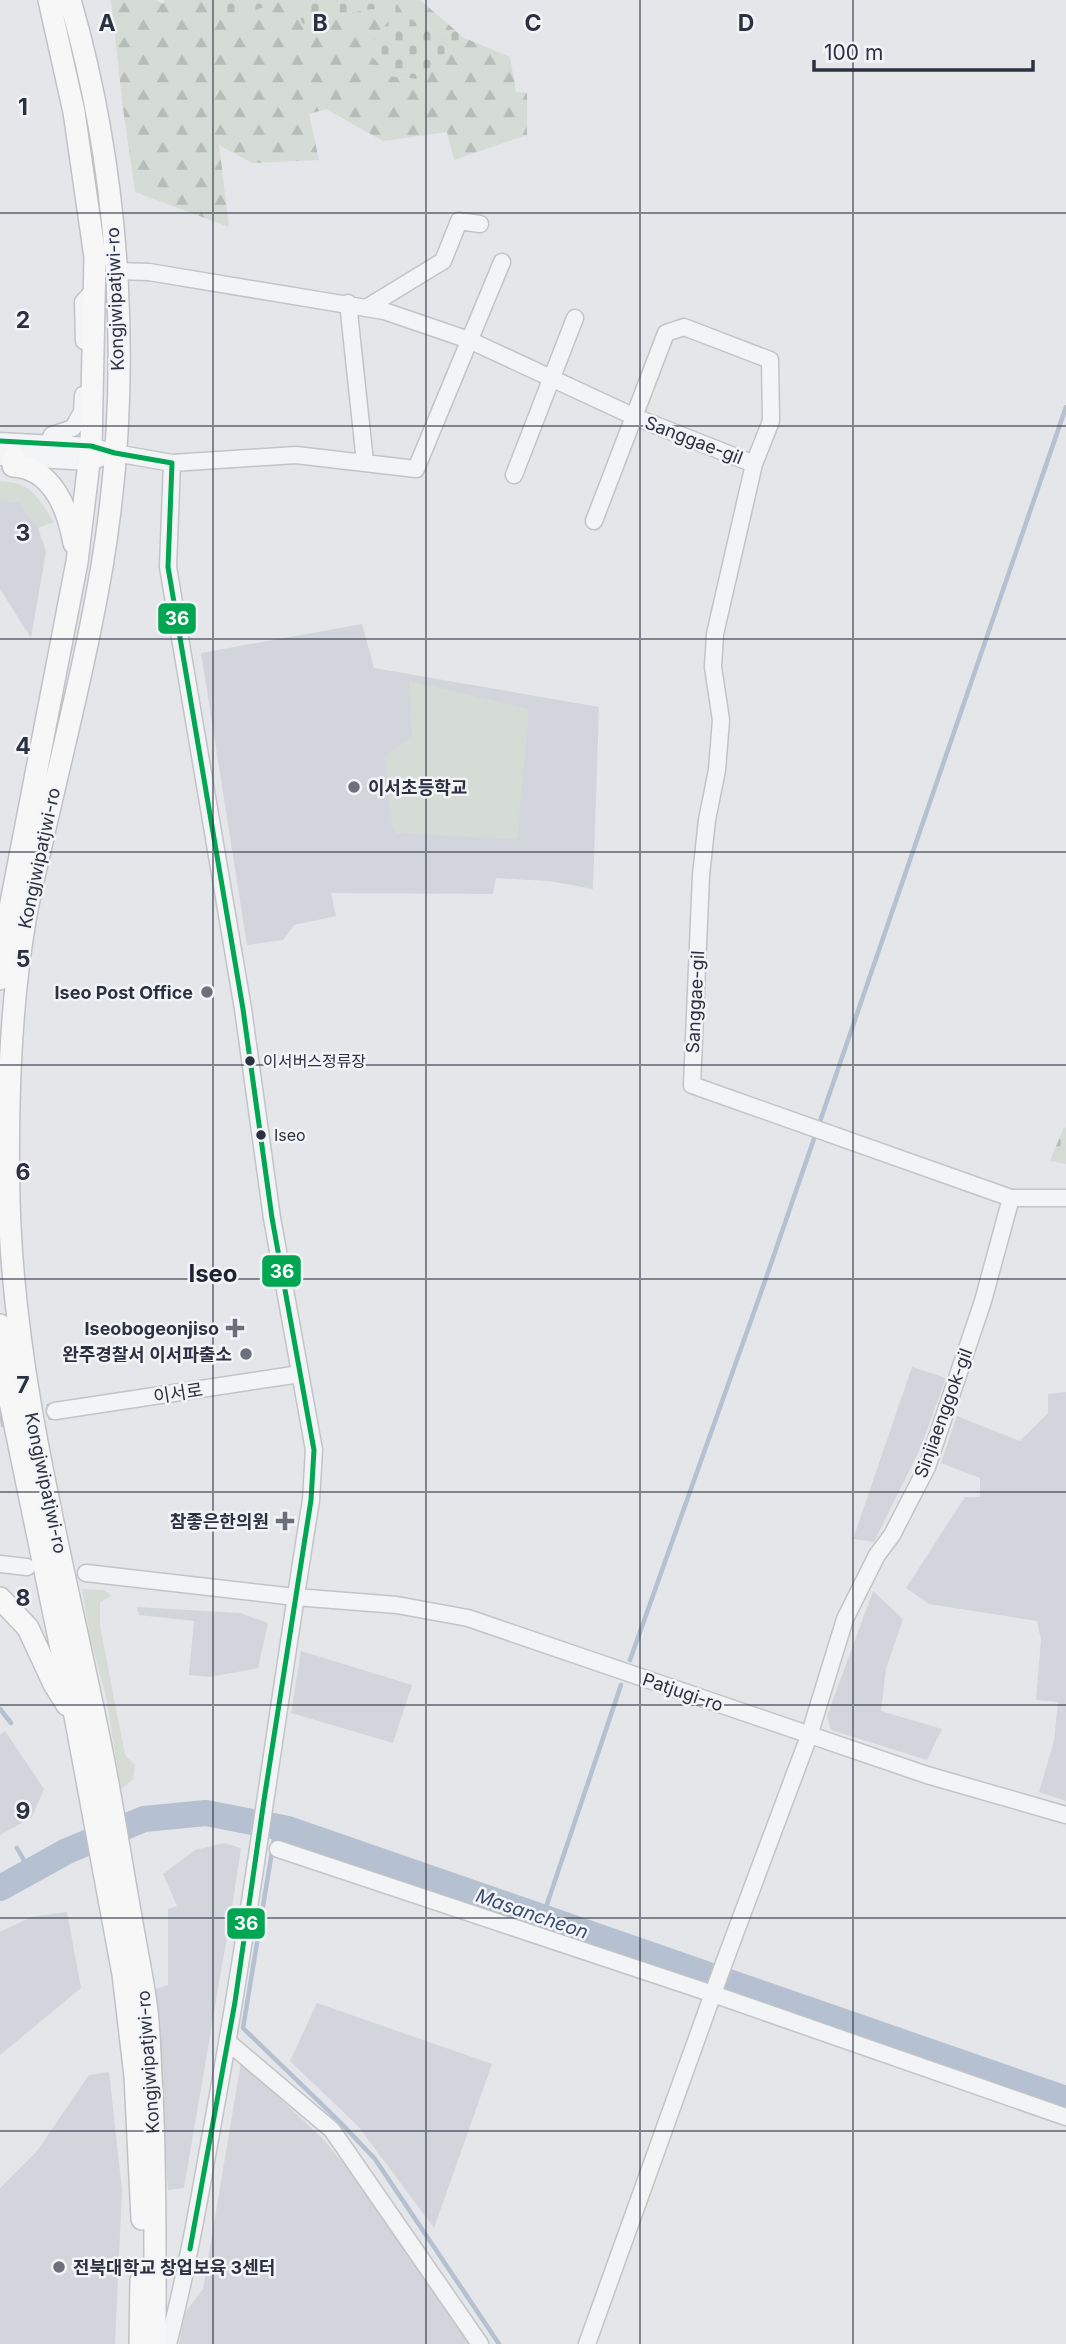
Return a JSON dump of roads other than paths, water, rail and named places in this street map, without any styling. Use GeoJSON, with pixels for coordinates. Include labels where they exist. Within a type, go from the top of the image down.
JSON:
{"type":"FeatureCollection","features":[{"type":"Feature","properties":{"kind":"main road","name":"Kongjwipatjwi-ro"},"geometry":{"type":"LineString","coordinates":[[0,979],[9,913],[77,562],[91,454],[95,257],[74,112],[49,0]]}},
{"type":"Feature","properties":{"kind":"main road","name":"Kongjwipatjwi-ro"},"geometry":{"type":"LineString","coordinates":[[70,0],[85,54],[103,140],[116,271],[118,366],[115,453],[98,588],[23,929],[9,1100],[10,1212],[13,1272],[33,1421],[113,1868],[147,2014],[155,2167],[155,2344]]}},
{"type":"Feature","properties":{"kind":"main road"},"geometry":{"type":"LineString","coordinates":[[5,451],[13,466],[22,466],[47,479],[65,506],[77,562]]}},
{"type":"Feature","properties":{"kind":"main road","name":"Kongjwipatjwi-ro"},"geometry":{"type":"LineString","coordinates":[[0,1325],[6,1387],[75,1716],[101,1799]]}},
{"type":"Feature","properties":{"kind":"main road"},"geometry":{"type":"LineString","coordinates":[[0,1598],[28,1628],[62,1699],[75,1716]]}},
{"type":"Feature","properties":{"kind":"main road","name":"Kongjwipatjwi-ro"},"geometry":{"type":"LineString","coordinates":[[113,1868],[135,2076],[143,2231],[140,2344]]}},
{"type":"Feature","properties":{"kind":"street"},"geometry":{"type":"LineString","coordinates":[[366,308],[443,261],[459,221],[480,224]]}},
{"type":"Feature","properties":{"kind":"street"},"geometry":{"type":"LineString","coordinates":[[5,451],[115,453],[172,463],[296,455],[416,469],[502,262]]}},
{"type":"Feature","properties":{"kind":"street","name":"Sanggae-gil"},"geometry":{"type":"LineString","coordinates":[[116,271],[149,272],[384,311],[469,340],[635,417],[754,464],[715,634],[713,667],[720,720],[717,770],[707,820],[701,875],[692,1084],[1012,1198]]}},
{"type":"Feature","properties":{"kind":"street"},"geometry":{"type":"LineString","coordinates":[[47,443],[52,435],[73,428],[82,412],[83,302],[95,289]]}},
{"type":"Feature","properties":{"kind":"street"},"geometry":{"type":"LineString","coordinates":[[348,303],[365,463]]}},
{"type":"Feature","properties":{"kind":"street"},"geometry":{"type":"LineString","coordinates":[[514,475],[575,318]]}},
{"type":"Feature","properties":{"kind":"street"},"geometry":{"type":"LineString","coordinates":[[594,521],[666,333],[684,327],[769,360],[771,421],[754,464]]}},
{"type":"Feature","properties":{"kind":"street"},"geometry":{"type":"LineString","coordinates":[[5,451],[47,443],[91,454]]}},
{"type":"Feature","properties":{"kind":"street"},"geometry":{"type":"LineString","coordinates":[[168,2344],[183,2289],[235,2002],[311,1500],[314,1450],[272,1218],[241,997],[168,567],[172,463]]}},
{"type":"Feature","properties":{"kind":"street"},"geometry":{"type":"LineString","coordinates":[[1012,1198],[1066,1198]]}},
{"type":"Feature","properties":{"kind":"street","name":"Sinjiaenggok-gil"},"geometry":{"type":"LineString","coordinates":[[587,2344],[809,1736],[845,1619],[877,1555],[892,1535],[927,1467],[983,1301],[1012,1198]]}},
{"type":"Feature","properties":{"kind":"street","name":"이서로"},"geometry":{"type":"LineString","coordinates":[[55,1411],[300,1374]]}},
{"type":"Feature","properties":{"kind":"street"},"geometry":{"type":"LineString","coordinates":[[0,1564],[27,1567]]}},
{"type":"Feature","properties":{"kind":"street","name":"Patjugi-ro"},"geometry":{"type":"LineString","coordinates":[[86,1573],[295,1597],[397,1605],[468,1618],[927,1775],[1066,1815]]}},
{"type":"Feature","properties":{"kind":"street"},"geometry":{"type":"LineString","coordinates":[[278,1849],[715,1989],[1066,2117]]}},
{"type":"Feature","properties":{"kind":"street"},"geometry":{"type":"LineString","coordinates":[[228,2042],[332,2130],[480,2344]]}},
{"type":"Feature","properties":{"kind":"waterway"},"geometry":{"type":"LineString","coordinates":[[630,1660],[765,1281],[1066,407]]}},
{"type":"Feature","properties":{"kind":"waterway"},"geometry":{"type":"LineString","coordinates":[[542,1919],[621,1685]]}},
{"type":"Feature","properties":{"kind":"waterway"},"geometry":{"type":"LineString","coordinates":[[0,1709],[11,1723]]}},
{"type":"Feature","properties":{"kind":"waterway","name":"Masancheon"},"geometry":{"type":"LineString","coordinates":[[0,1888],[67,1851],[144,1819],[206,1813],[288,1829],[1066,2099]]}},
{"type":"Feature","properties":{"kind":"waterway"},"geometry":{"type":"LineString","coordinates":[[276,1827],[243,2028],[375,2159],[499,2344]]}},
{"type":"Feature","properties":{"kind":"waterway"},"geometry":{"type":"LineString","coordinates":[[17,1848],[30,1871]]}},
{"type":"Feature","properties":{"kind":"tunnel"},"geometry":{"type":"LineString","coordinates":[[0,1419],[55,1411]]}},
{"type":"Feature","properties":{"kind":"place","name":"이서초등학교"},"geometry":{"type":"Point","coordinates":[354,787]}},
{"type":"Feature","properties":{"kind":"place","name":"Iseo Post Office"},"geometry":{"type":"Point","coordinates":[207,992]}},
{"type":"Feature","properties":{"kind":"place","name":"이서버스정류장"},"geometry":{"type":"Point","coordinates":[250,1061]}},
{"type":"Feature","properties":{"kind":"place","name":"Iseo"},"geometry":{"type":"Point","coordinates":[261,1135]}},
{"type":"Feature","properties":{"kind":"place","name":"Iseobogeonjiso"},"geometry":{"type":"Point","coordinates":[235,1328]}},
{"type":"Feature","properties":{"kind":"place","name":"완주경찰서 이서파출소"},"geometry":{"type":"Point","coordinates":[246,1354]}},
{"type":"Feature","properties":{"kind":"place","name":"참좋은한의원"},"geometry":{"type":"Point","coordinates":[285,1521]}},
{"type":"Feature","properties":{"kind":"place","name":"전북대학교 창업보육 3센터"},"geometry":{"type":"Point","coordinates":[59,2267]}},
{"type":"Feature","properties":{"kind":"district","name":"Iseo"},"geometry":{"type":"Point","coordinates":[213,1273]}}]}
